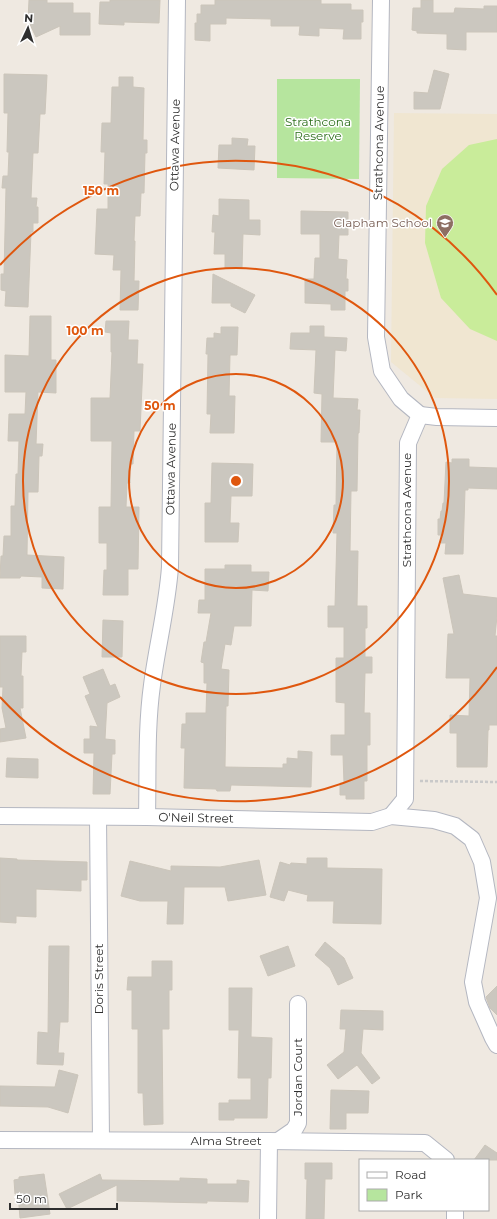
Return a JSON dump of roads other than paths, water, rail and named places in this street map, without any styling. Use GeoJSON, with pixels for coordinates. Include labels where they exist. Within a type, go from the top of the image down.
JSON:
{"type":"FeatureCollection","features":[{"type":"Feature","properties":{"kind":"street","name":"Ottawa Avenue"},"geometry":{"type":"LineString","coordinates":[[147,817],[149,714],[152,686],[168,594],[170,567],[177,0]]}},
{"type":"Feature","properties":{"kind":"street","name":"Strathcona Avenue"},"geometry":{"type":"LineString","coordinates":[[381,0],[376,337],[382,371],[401,399],[420,415],[408,443],[405,799],[391,816]]}},
{"type":"Feature","properties":{"kind":"street"},"geometry":{"type":"LineString","coordinates":[[420,415],[437,417],[497,418]]}},
{"type":"Feature","properties":{"kind":"street","name":"O'Neil Street"},"geometry":{"type":"LineString","coordinates":[[0,816],[147,817],[372,822],[391,816]]}},
{"type":"Feature","properties":{"kind":"street"},"geometry":{"type":"LineString","coordinates":[[391,816],[434,820],[455,826],[472,839],[482,862],[488,898],[473,982],[477,1002],[492,1038],[497,1045]]}},
{"type":"Feature","properties":{"kind":"street","name":"Doris Street"},"geometry":{"type":"LineString","coordinates":[[98,817],[101,1140]]}},
{"type":"Feature","properties":{"kind":"street","name":"Jordan Court"},"geometry":{"type":"LineString","coordinates":[[273,1141],[294,1130],[298,1122],[298,1004]]}},
{"type":"Feature","properties":{"kind":"street","name":"Alma Street"},"geometry":{"type":"LineString","coordinates":[[0,1140],[425,1143],[445,1159]]}},
{"type":"Feature","properties":{"kind":"street"},"geometry":{"type":"LineString","coordinates":[[268,1219],[273,1141]]}},
{"type":"Feature","properties":{"kind":"place","name":"Clapham School"},"geometry":{"type":"Point","coordinates":[445,238]}},
{"type":"Feature","properties":{"kind":"park label","name":"Strathcona Reserve"},"geometry":{"type":"Point","coordinates":[318,129]}}]}
